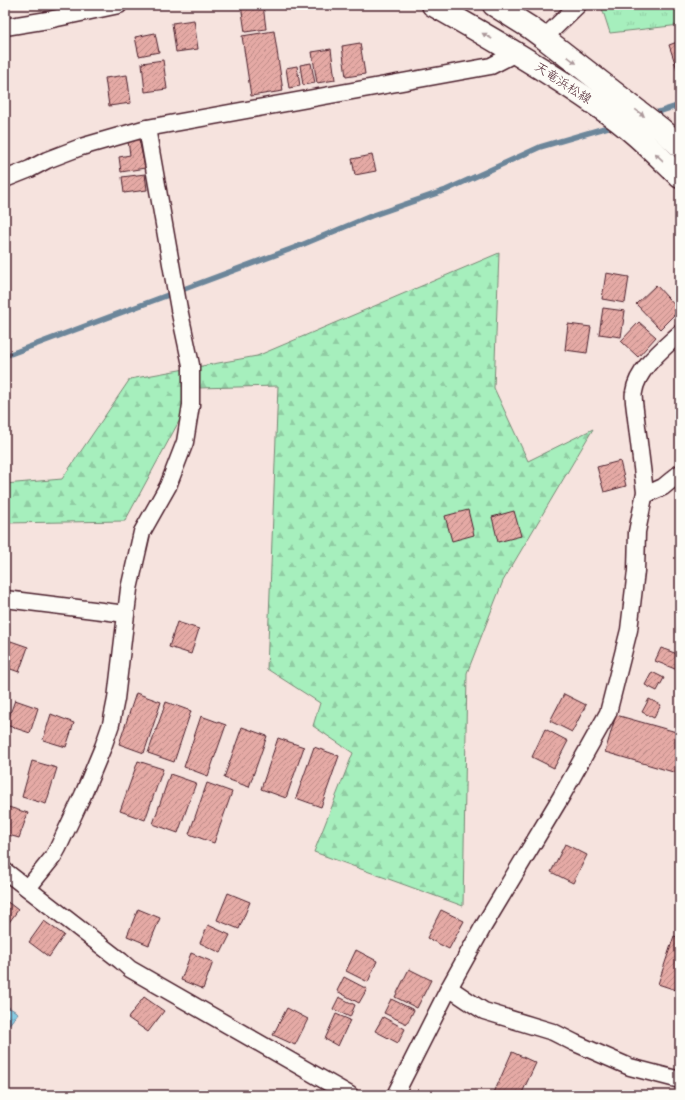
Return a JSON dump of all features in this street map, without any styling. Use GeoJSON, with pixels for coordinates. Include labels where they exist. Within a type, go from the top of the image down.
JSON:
{"type":"FeatureCollection","features":[{"type":"Feature","properties":{"kind":"main road","name":"天竜浜松線"},"geometry":{"type":"LineString","coordinates":[[433,5],[516,53],[661,129],[680,146]]}},
{"type":"Feature","properties":{"kind":"main road","name":"天竜浜松線"},"geometry":{"type":"LineString","coordinates":[[494,5],[544,38],[612,103],[639,138],[680,177]]}},
{"type":"Feature","properties":{"kind":"street"},"geometry":{"type":"LineString","coordinates":[[5,27],[48,20],[119,5]]}},
{"type":"Feature","properties":{"kind":"street"},"geometry":{"type":"LineString","coordinates":[[544,38],[578,5]]}},
{"type":"Feature","properties":{"kind":"street"},"geometry":{"type":"LineString","coordinates":[[5,179],[47,160],[81,147],[147,128],[491,66],[516,53]]}},
{"type":"Feature","properties":{"kind":"street"},"geometry":{"type":"LineString","coordinates":[[28,888],[53,858],[83,795],[103,747],[116,699],[129,589],[142,532],[168,486],[185,442],[191,405],[191,364],[179,309],[147,128]]}},
{"type":"Feature","properties":{"kind":"street"},"geometry":{"type":"LineString","coordinates":[[395,1095],[483,927],[561,797],[608,713],[629,630],[636,571],[637,532],[645,495],[645,483],[634,402],[634,392],[636,384],[648,364],[680,333]]}},
{"type":"Feature","properties":{"kind":"street"},"geometry":{"type":"LineString","coordinates":[[645,495],[663,487],[680,473]]}},
{"type":"Feature","properties":{"kind":"street"},"geometry":{"type":"LineString","coordinates":[[5,599],[126,614]]}},
{"type":"Feature","properties":{"kind":"street"},"geometry":{"type":"LineString","coordinates":[[5,871],[130,969],[350,1095]]}},
{"type":"Feature","properties":{"kind":"street"},"geometry":{"type":"LineString","coordinates":[[450,988],[484,1011],[553,1032],[630,1067],[680,1080]]}},
{"type":"Feature","properties":{"kind":"green space"},"geometry":{"type":"Polygon","coordinates":[[[601,5],[680,5],[680,25],[610,33],[601,5]]]}},
{"type":"Feature","properties":{"kind":"green space"},"geometry":{"type":"Polygon","coordinates":[[[499,253],[494,388],[528,461],[593,429],[503,581],[467,673],[463,906],[314,852],[353,753],[313,726],[320,703],[267,669],[278,386],[197,388],[125,521],[5,523],[5,484],[62,479],[130,379],[257,356],[499,253]]]}},
{"type":"Feature","properties":{"kind":"water"},"geometry":{"type":"Polygon","coordinates":[[[5,1005],[18,1013],[5,1030],[5,1005]]]}},
{"type":"Feature","properties":{"kind":"building"},"geometry":{"type":"Polygon","coordinates":[[[241,5],[263,5],[266,29],[245,32],[241,5]]]}},
{"type":"Feature","properties":{"kind":"building"},"geometry":{"type":"Polygon","coordinates":[[[194,20],[198,49],[176,52],[172,23],[194,20]]]}},
{"type":"Feature","properties":{"kind":"building"},"geometry":{"type":"Polygon","coordinates":[[[274,31],[283,91],[251,96],[242,36],[274,31]]]}},
{"type":"Feature","properties":{"kind":"building"},"geometry":{"type":"Polygon","coordinates":[[[155,33],[159,52],[139,56],[135,37],[155,33]]]}},
{"type":"Feature","properties":{"kind":"building"},"geometry":{"type":"Polygon","coordinates":[[[680,41],[680,71],[678,72],[669,45],[680,41]]]}},
{"type":"Feature","properties":{"kind":"building"},"geometry":{"type":"Polygon","coordinates":[[[360,43],[365,74],[346,77],[342,46],[360,43]]]}},
{"type":"Feature","properties":{"kind":"building"},"geometry":{"type":"Polygon","coordinates":[[[331,49],[335,80],[317,83],[312,52],[331,49]]]}},
{"type":"Feature","properties":{"kind":"building"},"geometry":{"type":"Polygon","coordinates":[[[163,60],[167,89],[145,92],[142,63],[163,60]]]}},
{"type":"Feature","properties":{"kind":"building"},"geometry":{"type":"Polygon","coordinates":[[[311,63],[315,83],[303,85],[300,65],[311,63]]]}},
{"type":"Feature","properties":{"kind":"building"},"geometry":{"type":"Polygon","coordinates":[[[297,66],[300,86],[289,88],[286,68],[297,66]]]}},
{"type":"Feature","properties":{"kind":"building"},"geometry":{"type":"Polygon","coordinates":[[[127,75],[131,103],[109,106],[105,78],[127,75]]]}},
{"type":"Feature","properties":{"kind":"building"},"geometry":{"type":"Polygon","coordinates":[[[139,139],[145,168],[121,172],[119,157],[130,155],[128,141],[139,139]]]}},
{"type":"Feature","properties":{"kind":"building"},"geometry":{"type":"Polygon","coordinates":[[[372,155],[376,171],[355,175],[352,159],[372,155]]]}},
{"type":"Feature","properties":{"kind":"building"},"geometry":{"type":"Polygon","coordinates":[[[145,174],[147,190],[124,193],[122,177],[145,174]]]}},
{"type":"Feature","properties":{"kind":"building"},"geometry":{"type":"Polygon","coordinates":[[[606,273],[629,277],[625,303],[602,299],[606,273]]]}},
{"type":"Feature","properties":{"kind":"building"},"geometry":{"type":"Polygon","coordinates":[[[656,285],[679,310],[660,329],[636,304],[656,285]]]}},
{"type":"Feature","properties":{"kind":"building"},"geometry":{"type":"Polygon","coordinates":[[[603,308],[625,311],[621,337],[599,334],[603,308]]]}},
{"type":"Feature","properties":{"kind":"building"},"geometry":{"type":"Polygon","coordinates":[[[639,322],[656,337],[638,357],[621,341],[639,322]]]}},
{"type":"Feature","properties":{"kind":"building"},"geometry":{"type":"Polygon","coordinates":[[[568,324],[591,327],[587,353],[565,350],[568,324]]]}},
{"type":"Feature","properties":{"kind":"building"},"geometry":{"type":"Polygon","coordinates":[[[620,461],[626,486],[604,492],[597,467],[620,461]]]}},
{"type":"Feature","properties":{"kind":"building"},"geometry":{"type":"Polygon","coordinates":[[[468,510],[474,535],[452,541],[445,516],[468,510]]]}},
{"type":"Feature","properties":{"kind":"building"},"geometry":{"type":"Polygon","coordinates":[[[514,511],[521,536],[498,542],[492,517],[514,511]]]}},
{"type":"Feature","properties":{"kind":"building"},"geometry":{"type":"Polygon","coordinates":[[[177,622],[199,629],[191,654],[169,647],[177,622]]]}},
{"type":"Feature","properties":{"kind":"building"},"geometry":{"type":"Polygon","coordinates":[[[5,639],[28,647],[19,672],[5,667],[5,639]]]}},
{"type":"Feature","properties":{"kind":"building"},"geometry":{"type":"Polygon","coordinates":[[[661,648],[680,655],[680,671],[655,661],[661,648]]]}},
{"type":"Feature","properties":{"kind":"building"},"geometry":{"type":"Polygon","coordinates":[[[652,672],[664,678],[657,691],[645,685],[652,672]]]}},
{"type":"Feature","properties":{"kind":"building"},"geometry":{"type":"Polygon","coordinates":[[[136,693],[161,702],[144,753],[119,744],[136,693]]]}},
{"type":"Feature","properties":{"kind":"building"},"geometry":{"type":"Polygon","coordinates":[[[564,694],[586,705],[572,732],[550,721],[564,694]]]}},
{"type":"Feature","properties":{"kind":"building"},"geometry":{"type":"Polygon","coordinates":[[[649,699],[661,705],[654,718],[642,712],[649,699]]]}},
{"type":"Feature","properties":{"kind":"building"},"geometry":{"type":"Polygon","coordinates":[[[15,700],[38,708],[30,733],[6,725],[15,700]]]}},
{"type":"Feature","properties":{"kind":"building"},"geometry":{"type":"Polygon","coordinates":[[[166,702],[191,711],[174,762],[148,753],[166,702]]]}},
{"type":"Feature","properties":{"kind":"building"},"geometry":{"type":"Polygon","coordinates":[[[51,714],[74,723],[66,747],[43,740],[51,714]]]}},
{"type":"Feature","properties":{"kind":"building"},"geometry":{"type":"Polygon","coordinates":[[[616,715],[680,733],[680,774],[605,752],[616,715]]]}},
{"type":"Feature","properties":{"kind":"building"},"geometry":{"type":"Polygon","coordinates":[[[201,716],[226,725],[208,776],[184,767],[201,716]]]}},
{"type":"Feature","properties":{"kind":"building"},"geometry":{"type":"Polygon","coordinates":[[[242,727],[267,736],[249,787],[224,778],[242,727]]]}},
{"type":"Feature","properties":{"kind":"building"},"geometry":{"type":"Polygon","coordinates":[[[545,729],[568,741],[554,768],[532,757],[545,729]]]}},
{"type":"Feature","properties":{"kind":"building"},"geometry":{"type":"Polygon","coordinates":[[[278,738],[304,747],[286,798],[261,789],[278,738]]]}},
{"type":"Feature","properties":{"kind":"building"},"geometry":{"type":"Polygon","coordinates":[[[314,747],[339,756],[321,807],[296,798],[314,747]]]}},
{"type":"Feature","properties":{"kind":"building"},"geometry":{"type":"Polygon","coordinates":[[[32,761],[57,768],[46,804],[22,797],[32,761]]]}},
{"type":"Feature","properties":{"kind":"building"},"geometry":{"type":"Polygon","coordinates":[[[138,761],[163,769],[145,820],[120,811],[138,761]]]}},
{"type":"Feature","properties":{"kind":"building"},"geometry":{"type":"Polygon","coordinates":[[[170,774],[196,783],[178,833],[153,824],[170,774]]]}},
{"type":"Feature","properties":{"kind":"building"},"geometry":{"type":"Polygon","coordinates":[[[207,783],[232,792],[214,843],[189,834],[207,783]]]}},
{"type":"Feature","properties":{"kind":"building"},"geometry":{"type":"Polygon","coordinates":[[[5,806],[28,813],[19,838],[5,834],[5,806]]]}},
{"type":"Feature","properties":{"kind":"building"},"geometry":{"type":"Polygon","coordinates":[[[565,844],[587,855],[573,883],[551,872],[565,844]]]}},
{"type":"Feature","properties":{"kind":"building"},"geometry":{"type":"Polygon","coordinates":[[[228,893],[250,902],[239,929],[217,920],[228,893]]]}},
{"type":"Feature","properties":{"kind":"building"},"geometry":{"type":"Polygon","coordinates":[[[5,900],[18,910],[5,928],[5,900]]]}},
{"type":"Feature","properties":{"kind":"building"},"geometry":{"type":"Polygon","coordinates":[[[138,909],[160,918],[149,945],[127,936],[138,909]]]}},
{"type":"Feature","properties":{"kind":"building"},"geometry":{"type":"Polygon","coordinates":[[[441,910],[464,921],[449,949],[427,938],[441,910]]]}},
{"type":"Feature","properties":{"kind":"building"},"geometry":{"type":"Polygon","coordinates":[[[44,921],[64,935],[49,957],[29,942],[44,921]]]}},
{"type":"Feature","properties":{"kind":"building"},"geometry":{"type":"Polygon","coordinates":[[[208,925],[230,935],[221,953],[200,943],[208,925]]]}},
{"type":"Feature","properties":{"kind":"building"},"geometry":{"type":"Polygon","coordinates":[[[674,936],[680,938],[680,980],[676,990],[658,984],[674,936]]]}},
{"type":"Feature","properties":{"kind":"building"},"geometry":{"type":"Polygon","coordinates":[[[356,950],[377,961],[368,982],[346,971],[356,950]]]}},
{"type":"Feature","properties":{"kind":"building"},"geometry":{"type":"Polygon","coordinates":[[[191,953],[213,962],[203,989],[181,980],[191,953]]]}},
{"type":"Feature","properties":{"kind":"building"},"geometry":{"type":"Polygon","coordinates":[[[409,969],[431,980],[417,1008],[395,997],[409,969]]]}},
{"type":"Feature","properties":{"kind":"building"},"geometry":{"type":"Polygon","coordinates":[[[344,977],[367,989],[359,1003],[337,991],[344,977]]]}},
{"type":"Feature","properties":{"kind":"building"},"geometry":{"type":"Polygon","coordinates":[[[144,997],[164,1011],[148,1032],[128,1018],[144,997]]]}},
{"type":"Feature","properties":{"kind":"building"},"geometry":{"type":"Polygon","coordinates":[[[339,997],[355,1005],[350,1017],[333,1009],[339,997]]]}},
{"type":"Feature","properties":{"kind":"building"},"geometry":{"type":"Polygon","coordinates":[[[391,999],[414,1010],[407,1024],[384,1013],[391,999]]]}},
{"type":"Feature","properties":{"kind":"building"},"geometry":{"type":"Polygon","coordinates":[[[287,1008],[308,1019],[295,1045],[273,1035],[287,1008]]]}},
{"type":"Feature","properties":{"kind":"building"},"geometry":{"type":"Polygon","coordinates":[[[336,1014],[350,1020],[338,1046],[325,1039],[336,1014]]]}},
{"type":"Feature","properties":{"kind":"building"},"geometry":{"type":"Polygon","coordinates":[[[383,1017],[405,1029],[398,1043],[375,1031],[383,1017]]]}},
{"type":"Feature","properties":{"kind":"building"},"geometry":{"type":"Polygon","coordinates":[[[512,1052],[536,1063],[521,1095],[493,1095],[512,1052]]]}},
{"type":"Feature","properties":{"kind":"waterway"},"geometry":{"type":"LineString","coordinates":[[652,114],[680,105]]}},
{"type":"Feature","properties":{"kind":"waterway"},"geometry":{"type":"LineString","coordinates":[[5,356],[299,246],[371,216],[446,190],[540,147],[615,125]]}}]}
